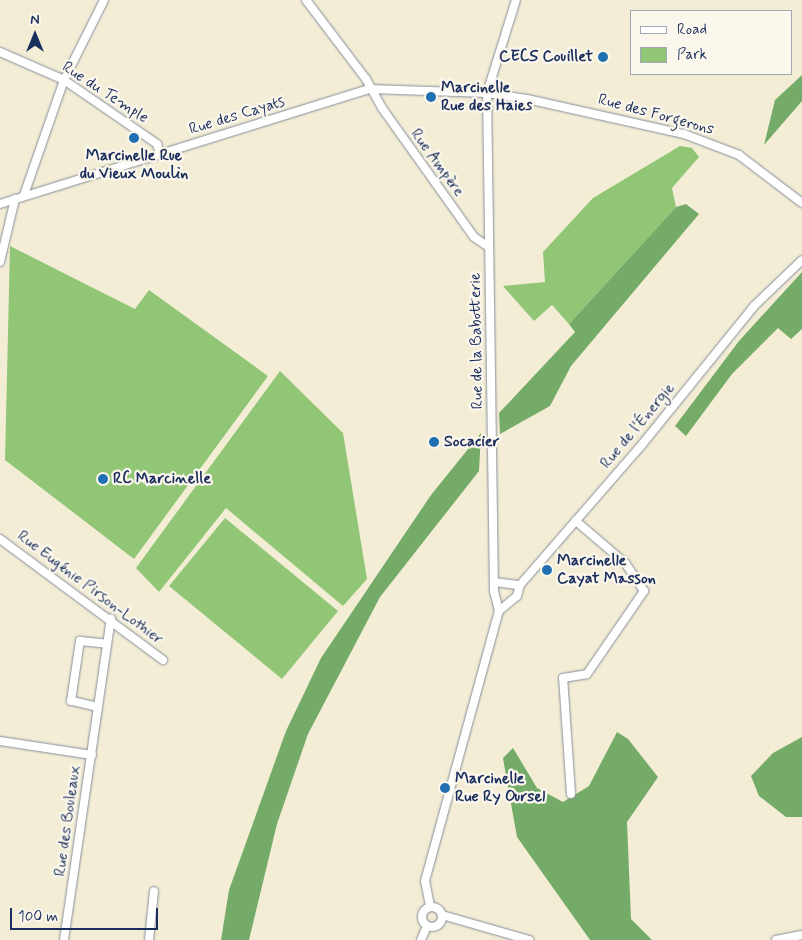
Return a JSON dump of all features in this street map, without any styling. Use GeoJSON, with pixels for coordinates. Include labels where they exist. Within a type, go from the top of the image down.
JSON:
{"type":"FeatureCollection","features":[{"type":"Feature","properties":{"kind":"street"},"geometry":{"type":"LineString","coordinates":[[24,195],[64,80],[104,0]]}},
{"type":"Feature","properties":{"kind":"street","name":"Rue Ampère"},"geometry":{"type":"LineString","coordinates":[[306,0],[360,71],[370,89],[474,237],[489,247]]}},
{"type":"Feature","properties":{"kind":"street","name":"Rue de la Babotterie"},"geometry":{"type":"LineString","coordinates":[[430,906],[425,881],[499,611],[494,582],[487,93],[516,0]]}},
{"type":"Feature","properties":{"kind":"street","name":"Rue du Temple"},"geometry":{"type":"LineString","coordinates":[[0,52],[64,80],[156,144],[160,154]]}},
{"type":"Feature","properties":{"kind":"street","name":"Rue des Cayats"},"geometry":{"type":"LineString","coordinates":[[0,204],[370,89],[487,93]]}},
{"type":"Feature","properties":{"kind":"street","name":"Rue des Forgerons"},"geometry":{"type":"LineString","coordinates":[[487,93],[527,99],[684,134],[739,156],[802,203]]}},
{"type":"Feature","properties":{"kind":"street"},"geometry":{"type":"LineString","coordinates":[[0,262],[15,199]]}},
{"type":"Feature","properties":{"kind":"street","name":"Rue de l'Énergie"},"geometry":{"type":"LineString","coordinates":[[499,611],[517,596],[520,585],[576,521],[754,306],[802,260]]}},
{"type":"Feature","properties":{"kind":"street"},"geometry":{"type":"LineString","coordinates":[[571,794],[563,678],[587,674],[644,591],[625,563],[576,521]]}},
{"type":"Feature","properties":{"kind":"street","name":"Rue Eugénie Pirson-Lothier"},"geometry":{"type":"LineString","coordinates":[[0,539],[110,618],[163,660]]}},
{"type":"Feature","properties":{"kind":"street"},"geometry":{"type":"LineString","coordinates":[[494,582],[520,585]]}},
{"type":"Feature","properties":{"kind":"street","name":"Rue des Bouleaux"},"geometry":{"type":"LineString","coordinates":[[64,940],[92,755],[110,618]]}},
{"type":"Feature","properties":{"kind":"street"},"geometry":{"type":"LineString","coordinates":[[98,707],[71,701],[80,641],[107,644]]}},
{"type":"Feature","properties":{"kind":"street"},"geometry":{"type":"LineString","coordinates":[[0,741],[92,755]]}},
{"type":"Feature","properties":{"kind":"street"},"geometry":{"type":"LineString","coordinates":[[149,940],[154,891]]}},
{"type":"Feature","properties":{"kind":"street"},"geometry":{"type":"LineString","coordinates":[[428,926],[421,917],[430,906],[438,908],[442,915],[529,940]]}},
{"type":"Feature","properties":{"kind":"street"},"geometry":{"type":"LineString","coordinates":[[428,926],[439,924],[442,915]]}},
{"type":"Feature","properties":{"kind":"street"},"geometry":{"type":"LineString","coordinates":[[421,940],[428,926]]}},
{"type":"Feature","properties":{"kind":"street"},"geometry":{"type":"LineString","coordinates":[[776,940],[802,935]]}},
{"type":"Feature","properties":{"kind":"green space"},"geometry":{"type":"Polygon","coordinates":[[[802,75],[802,101],[764,145],[775,100],[802,75]]]}},
{"type":"Feature","properties":{"kind":"green space"},"geometry":{"type":"Polygon","coordinates":[[[680,146],[692,148],[699,157],[672,188],[676,207],[569,324],[552,305],[534,321],[503,286],[545,282],[543,252],[593,198],[680,146]]]}},
{"type":"Feature","properties":{"kind":"green space"},"geometry":{"type":"Polygon","coordinates":[[[686,204],[699,214],[571,366],[550,406],[500,434],[499,413],[575,332],[569,324],[676,207],[686,204]]]}},
{"type":"Feature","properties":{"kind":"green space"},"geometry":{"type":"Polygon","coordinates":[[[10,246],[135,309],[149,290],[268,376],[134,559],[5,460],[10,246]]]}},
{"type":"Feature","properties":{"kind":"green space"},"geometry":{"type":"Polygon","coordinates":[[[802,272],[802,329],[791,339],[778,328],[732,374],[686,436],[675,426],[739,341],[802,272]]]}},
{"type":"Feature","properties":{"kind":"green space"},"geometry":{"type":"Polygon","coordinates":[[[280,371],[343,433],[367,579],[343,606],[226,508],[159,592],[136,568],[280,371]]]}},
{"type":"Feature","properties":{"kind":"green space"},"geometry":{"type":"Polygon","coordinates":[[[481,433],[479,471],[380,597],[308,734],[277,824],[249,940],[221,940],[229,890],[286,731],[321,658],[431,495],[481,433]]]}},
{"type":"Feature","properties":{"kind":"green space","name":"RC Marcinelle"},"geometry":{"type":"Polygon","coordinates":[[[225,518],[338,611],[282,679],[169,586],[225,518]]]}},
{"type":"Feature","properties":{"kind":"green space"},"geometry":{"type":"Polygon","coordinates":[[[617,732],[628,739],[658,777],[627,822],[631,919],[652,940],[590,940],[517,837],[506,776],[503,758],[513,748],[537,788],[563,802],[589,786],[617,732]]]}},
{"type":"Feature","properties":{"kind":"green space"},"geometry":{"type":"Polygon","coordinates":[[[802,737],[802,817],[786,817],[759,796],[751,776],[773,753],[802,737]]]}},
{"type":"Feature","properties":{"kind":"place","name":"CECS Couillet"},"geometry":{"type":"Point","coordinates":[603,57]}},
{"type":"Feature","properties":{"kind":"place","name":"Marcinelle Rue des Haies"},"geometry":{"type":"Point","coordinates":[431,97]}},
{"type":"Feature","properties":{"kind":"place","name":"Marcinelle Rue du Vieux Moulin"},"geometry":{"type":"Point","coordinates":[134,138]}},
{"type":"Feature","properties":{"kind":"place","name":"Socacier"},"geometry":{"type":"Point","coordinates":[434,442]}},
{"type":"Feature","properties":{"kind":"place","name":"RC Marcinelle"},"geometry":{"type":"Point","coordinates":[103,479]}},
{"type":"Feature","properties":{"kind":"place","name":"Marcinelle Cayat Masson"},"geometry":{"type":"Point","coordinates":[547,570]}},
{"type":"Feature","properties":{"kind":"place","name":"Marcinelle Rue Ry Oursel"},"geometry":{"type":"Point","coordinates":[445,788]}}]}
